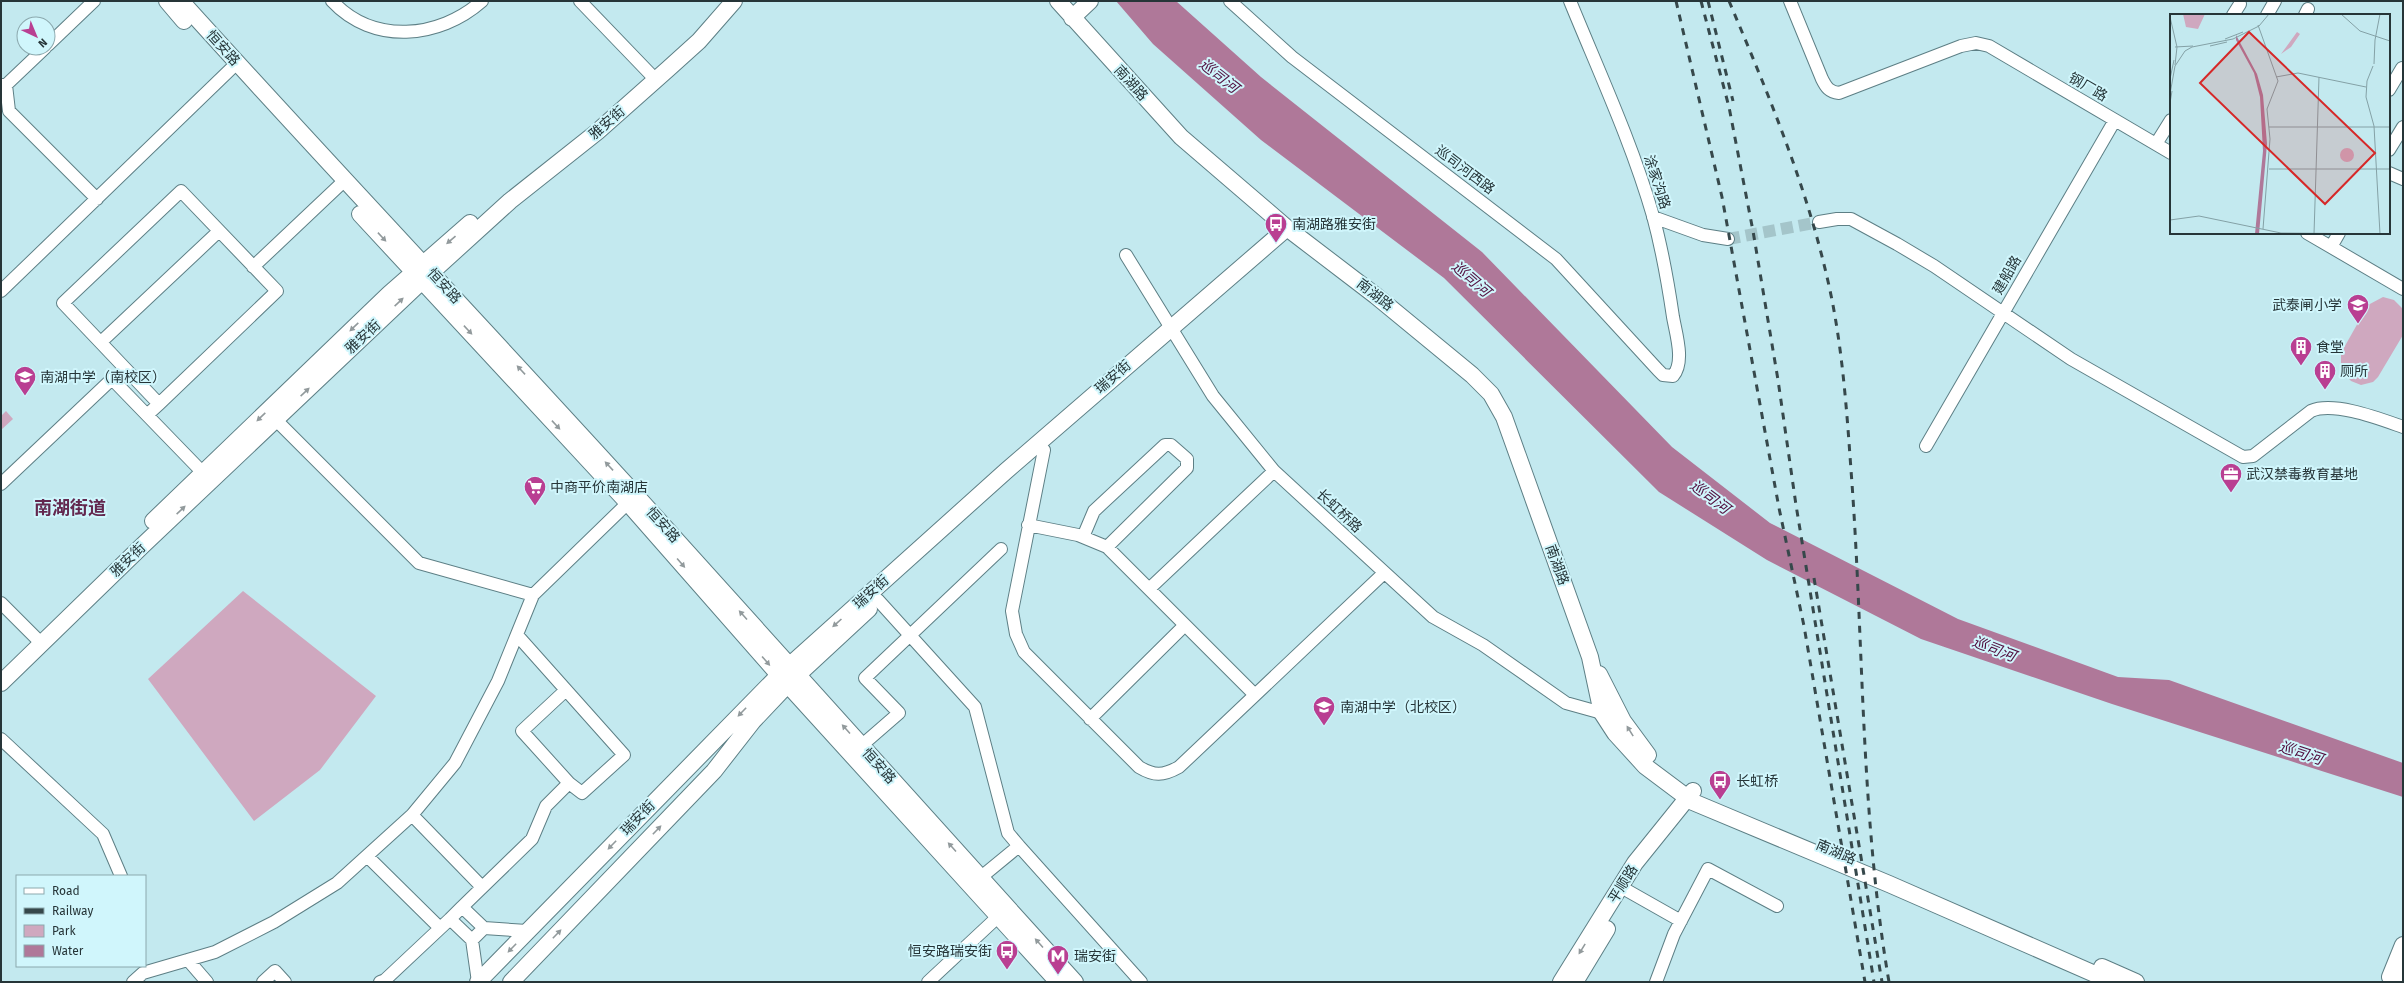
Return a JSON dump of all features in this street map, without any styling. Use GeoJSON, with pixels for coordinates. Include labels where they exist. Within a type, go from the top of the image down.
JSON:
{"type":"FeatureCollection","features":[{"type":"Feature","properties":{"kind":"main road","name":"恒安路"},"geometry":{"type":"LineString","coordinates":[[167,1],[234,67],[341,185],[632,499],[788,675],[1003,912],[1075,982]]}},
{"type":"Feature","properties":{"kind":"main road","name":"恒安路"},"geometry":{"type":"LineString","coordinates":[[181,1],[234,67]]}},
{"type":"Feature","properties":{"kind":"main road","name":"雅安街"},"geometry":{"type":"LineString","coordinates":[[1,683],[38,640],[423,272],[597,132],[691,35],[721,1]]}},
{"type":"Feature","properties":{"kind":"main road","name":"雅安街"},"geometry":{"type":"LineString","coordinates":[[652,76],[699,41],[734,1]]}},
{"type":"Feature","properties":{"kind":"main road"},"geometry":{"type":"LineString","coordinates":[[1072,18],[1090,1]]}},
{"type":"Feature","properties":{"kind":"main road","name":"南湖路"},"geometry":{"type":"LineString","coordinates":[[1061,2],[1072,18],[1181,137],[1291,230],[1430,339],[1491,394],[1504,417],[1590,657],[1623,721],[1642,749],[1662,770],[1693,797],[2136,982]]}},
{"type":"Feature","properties":{"kind":"main road","name":"瑞安街"},"geometry":{"type":"LineString","coordinates":[[478,982],[788,675],[1000,476],[1291,230]]}},
{"type":"Feature","properties":{"kind":"main road","name":"雅安街"},"geometry":{"type":"LineString","coordinates":[[208,477],[276,420],[423,272]]}},
{"type":"Feature","properties":{"kind":"main road","name":"瑞安街"},"geometry":{"type":"LineString","coordinates":[[512,982],[714,771],[788,675],[878,600],[1172,332]]}},
{"type":"Feature","properties":{"kind":"main road","name":"雅安街"},"geometry":{"type":"LineString","coordinates":[[1,669],[38,640]]}},
{"type":"Feature","properties":{"kind":"main road","name":"南湖路"},"geometry":{"type":"LineString","coordinates":[[1590,657],[1602,713],[1615,733],[1645,766],[1693,797],[2113,982]]}},
{"type":"Feature","properties":{"kind":"main road","name":"恒安路"},"geometry":{"type":"LineString","coordinates":[[788,675],[861,746],[980,878],[1003,912],[1058,982]]}},
{"type":"Feature","properties":{"kind":"main road","name":"平顺路"},"geometry":{"type":"LineString","coordinates":[[1575,982],[1655,848],[1693,797]]}},
{"type":"Feature","properties":{"kind":"main road","name":"平顺路"},"geometry":{"type":"LineString","coordinates":[[1561,982],[1636,863],[1693,797]]}},
{"type":"Feature","properties":{"kind":"main road"},"geometry":{"type":"LineString","coordinates":[[2388,982],[2403,945]]}},
{"type":"Feature","properties":{"kind":"main road"},"geometry":{"type":"LineString","coordinates":[[2397,982],[2403,964]]}},
{"type":"Feature","properties":{"kind":"street"},"geometry":{"type":"LineString","coordinates":[[56,37],[94,1]]}},
{"type":"Feature","properties":{"kind":"street"},"geometry":{"type":"LineString","coordinates":[[332,1],[350,17],[368,26],[391,32],[410,33],[457,20],[482,1]]}},
{"type":"Feature","properties":{"kind":"street"},"geometry":{"type":"LineString","coordinates":[[580,1],[652,76]]}},
{"type":"Feature","properties":{"kind":"street","name":"巡司河西路"},"geometry":{"type":"LineString","coordinates":[[1230,1],[1292,57],[1556,259],[1658,370],[1668,376]]}},
{"type":"Feature","properties":{"kind":"street","name":"涂家沟路"},"geometry":{"type":"LineString","coordinates":[[1570,1],[1636,164],[1653,217],[1667,278],[1678,349],[1678,367],[1673,376],[1668,376]]}},
{"type":"Feature","properties":{"kind":"street","name":"钢厂路"},"geometry":{"type":"LineString","coordinates":[[1790,1],[1822,79],[1827,88],[1833,92],[1839,93],[1961,46],[1976,43],[1989,46],[2170,152]]}},
{"type":"Feature","properties":{"kind":"street"},"geometry":{"type":"LineString","coordinates":[[2268,14],[2276,1]]}},
{"type":"Feature","properties":{"kind":"street"},"geometry":{"type":"LineString","coordinates":[[2234,14],[2240,4]]}},
{"type":"Feature","properties":{"kind":"street"},"geometry":{"type":"LineString","coordinates":[[36,56],[3,85],[5,111],[97,199]]}},
{"type":"Feature","properties":{"kind":"street"},"geometry":{"type":"LineString","coordinates":[[1,291],[234,67]]}},
{"type":"Feature","properties":{"kind":"street"},"geometry":{"type":"LineString","coordinates":[[2390,88],[2402,68]]}},
{"type":"Feature","properties":{"kind":"street","name":"建船路"},"geometry":{"type":"LineString","coordinates":[[1926,446],[2115,120]]}},
{"type":"Feature","properties":{"kind":"street"},"geometry":{"type":"LineString","coordinates":[[2156,144],[2170,122]]}},
{"type":"Feature","properties":{"kind":"street"},"geometry":{"type":"LineString","coordinates":[[2390,148],[2403,127]]}},
{"type":"Feature","properties":{"kind":"street"},"geometry":{"type":"LineString","coordinates":[[2390,173],[2403,179]]}},
{"type":"Feature","properties":{"kind":"street"},"geometry":{"type":"LineString","coordinates":[[254,267],[341,185]]}},
{"type":"Feature","properties":{"kind":"street"},"geometry":{"type":"LineString","coordinates":[[147,415],[159,404],[277,292],[181,191],[63,303],[159,404]]}},
{"type":"Feature","properties":{"kind":"street"},"geometry":{"type":"LineString","coordinates":[[1653,217],[1703,235],[1728,239]]}},
{"type":"Feature","properties":{"kind":"street"},"geometry":{"type":"LineString","coordinates":[[1819,222],[1837,219],[1851,220],[1934,266],[2004,312],[2071,359],[2243,457],[2253,456],[2311,411],[2321,406],[2376,418],[2403,427]]}},
{"type":"Feature","properties":{"kind":"street"},"geometry":{"type":"LineString","coordinates":[[101,342],[219,231]]}},
{"type":"Feature","properties":{"kind":"street"},"geometry":{"type":"LineString","coordinates":[[2309,234],[2403,289]]}},
{"type":"Feature","properties":{"kind":"street"},"geometry":{"type":"LineString","coordinates":[[2331,247],[2338,234]]}},
{"type":"Feature","properties":{"kind":"street","name":"长虹桥路"},"geometry":{"type":"LineString","coordinates":[[1126,255],[1212,396],[1274,471],[1432,617],[1483,645],[1543,689],[1566,703],[1602,713]]}},
{"type":"Feature","properties":{"kind":"street"},"geometry":{"type":"LineString","coordinates":[[1,484],[112,379],[208,477]]}},
{"type":"Feature","properties":{"kind":"street"},"geometry":{"type":"LineString","coordinates":[[276,420],[419,563],[533,595]]}},
{"type":"Feature","properties":{"kind":"street"},"geometry":{"type":"LineString","coordinates":[[1083,537],[1094,511],[1165,445],[1171,445],[1187,459],[1187,468],[1107,547]]}},
{"type":"Feature","properties":{"kind":"street"},"geometry":{"type":"LineString","coordinates":[[1044,450],[1012,611],[1016,634],[1024,652],[1139,767],[1152,775],[1167,774],[1179,767],[1384,573]]}},
{"type":"Feature","properties":{"kind":"street"},"geometry":{"type":"LineString","coordinates":[[1149,589],[1274,471]]}},
{"type":"Feature","properties":{"kind":"street"},"geometry":{"type":"LineString","coordinates":[[133,982],[142,969],[188,960],[214,952],[274,922],[337,883],[412,815],[455,763],[498,681],[533,595],[632,499]]}},
{"type":"Feature","properties":{"kind":"street"},"geometry":{"type":"LineString","coordinates":[[1028,525],[1083,537],[1107,547],[1255,695]]}},
{"type":"Feature","properties":{"kind":"street"},"geometry":{"type":"LineString","coordinates":[[861,746],[899,712],[865,678],[1001,549]]}},
{"type":"Feature","properties":{"kind":"street"},"geometry":{"type":"LineString","coordinates":[[878,600],[975,707],[1008,833],[1141,982]]}},
{"type":"Feature","properties":{"kind":"street"},"geometry":{"type":"LineString","coordinates":[[1,603],[38,640]]}},
{"type":"Feature","properties":{"kind":"street"},"geometry":{"type":"LineString","coordinates":[[1090,719],[1185,625]]}},
{"type":"Feature","properties":{"kind":"street"},"geometry":{"type":"LineString","coordinates":[[517,635],[624,755],[582,793],[569,783],[522,731],[566,690]]}},
{"type":"Feature","properties":{"kind":"street"},"geometry":{"type":"LineString","coordinates":[[1,739],[103,834],[121,875]]}},
{"type":"Feature","properties":{"kind":"street"},"geometry":{"type":"LineString","coordinates":[[380,982],[385,980],[450,919],[532,839],[546,806],[569,783]]}},
{"type":"Feature","properties":{"kind":"street"},"geometry":{"type":"LineString","coordinates":[[412,815],[482,887]]}},
{"type":"Feature","properties":{"kind":"street"},"geometry":{"type":"LineString","coordinates":[[980,878],[1019,846]]}},
{"type":"Feature","properties":{"kind":"street"},"geometry":{"type":"LineString","coordinates":[[367,856],[440,928]]}},
{"type":"Feature","properties":{"kind":"street"},"geometry":{"type":"LineString","coordinates":[[1656,982],[1681,921],[1708,869],[1777,906]]}},
{"type":"Feature","properties":{"kind":"street"},"geometry":{"type":"LineString","coordinates":[[1628,891],[1681,921]]}},
{"type":"Feature","properties":{"kind":"street"},"geometry":{"type":"LineString","coordinates":[[462,907],[484,928],[528,932]]}},
{"type":"Feature","properties":{"kind":"street"},"geometry":{"type":"LineString","coordinates":[[928,982],[1003,912]]}},
{"type":"Feature","properties":{"kind":"street"},"geometry":{"type":"LineString","coordinates":[[450,919],[472,940],[478,982]]}},
{"type":"Feature","properties":{"kind":"street"},"geometry":{"type":"LineString","coordinates":[[472,940],[484,928]]}},
{"type":"Feature","properties":{"kind":"street"},"geometry":{"type":"LineString","coordinates":[[188,960],[207,982]]}},
{"type":"Feature","properties":{"kind":"street"},"geometry":{"type":"LineString","coordinates":[[263,982],[275,971],[285,982]]}},
{"type":"Feature","properties":{"kind":"green space"},"geometry":{"type":"Polygon","coordinates":[[[2383,297],[2394,300],[2403,309],[2403,335],[2378,377],[2373,382],[2361,385],[2351,381],[2341,370],[2341,353],[2368,305],[2383,297]]]}},
{"type":"Feature","properties":{"kind":"green space"},"geometry":{"type":"Polygon","coordinates":[[[6,411],[13,419],[1,430],[1,416],[6,411]]]}},
{"type":"Feature","properties":{"kind":"green space"},"geometry":{"type":"Polygon","coordinates":[[[243,591],[376,696],[320,770],[254,821],[148,679],[243,591]]]}},
{"type":"Feature","properties":{"kind":"water","name":"巡司河"},"geometry":{"type":"Polygon","coordinates":[[[1116,1],[1176,1],[1261,77],[1482,252],[1672,447],[1770,523],[1958,619],[2118,677],[2169,680],[2403,763],[2403,797],[2112,704],[1921,639],[1767,560],[1659,492],[1444,278],[1261,140],[1153,44],[1116,1]]]}},
{"type":"Feature","properties":{"kind":"tunnel"},"geometry":{"type":"LineString","coordinates":[[1728,239],[1819,222]]}},
{"type":"Feature","properties":{"kind":"railway"},"geometry":{"type":"LineString","coordinates":[[1676,1],[1722,197],[1779,508],[1804,626],[1865,982]]}},
{"type":"Feature","properties":{"kind":"railway"},"geometry":{"type":"LineString","coordinates":[[1701,1],[1729,107],[1753,231],[1874,982]]}},
{"type":"Feature","properties":{"kind":"railway"},"geometry":{"type":"LineString","coordinates":[[1708,1],[1733,101]]}},
{"type":"Feature","properties":{"kind":"railway"},"geometry":{"type":"LineString","coordinates":[[1729,1],[1774,111],[1801,185],[1823,261],[1836,321],[1844,385],[1851,470],[1864,727],[1873,855],[1889,982]]}},
{"type":"Feature","properties":{"kind":"railway"},"geometry":{"type":"LineString","coordinates":[[1814,578],[1882,982]]}},
{"type":"Feature","properties":{"kind":"place","name":"南湖路雅安街"},"geometry":{"type":"Point","coordinates":[1276,244]}},
{"type":"Feature","properties":{"kind":"place","name":"武泰闸小学"},"geometry":{"type":"Point","coordinates":[2358,324]}},
{"type":"Feature","properties":{"kind":"place","name":"食堂"},"geometry":{"type":"Point","coordinates":[2301,366]}},
{"type":"Feature","properties":{"kind":"place","name":"厕所"},"geometry":{"type":"Point","coordinates":[2325,390]}},
{"type":"Feature","properties":{"kind":"place","name":"南湖中学（南校区）"},"geometry":{"type":"Point","coordinates":[25,396]}},
{"type":"Feature","properties":{"kind":"place","name":"武汉禁毒教育基地"},"geometry":{"type":"Point","coordinates":[2231,494]}},
{"type":"Feature","properties":{"kind":"place","name":"中商平价南湖店"},"geometry":{"type":"Point","coordinates":[535,506]}},
{"type":"Feature","properties":{"kind":"place","name":"南湖中学（北校区）"},"geometry":{"type":"Point","coordinates":[1324,726]}},
{"type":"Feature","properties":{"kind":"place","name":"长虹桥"},"geometry":{"type":"Point","coordinates":[1720,800]}},
{"type":"Feature","properties":{"kind":"place","name":"恒安路瑞安街"},"geometry":{"type":"Point","coordinates":[1007,970]}},
{"type":"Feature","properties":{"kind":"place","name":"瑞安街"},"geometry":{"type":"Point","coordinates":[1058,976]}},
{"type":"Feature","properties":{"kind":"district","name":"南湖街道"},"geometry":{"type":"Point","coordinates":[70,508]}}]}
